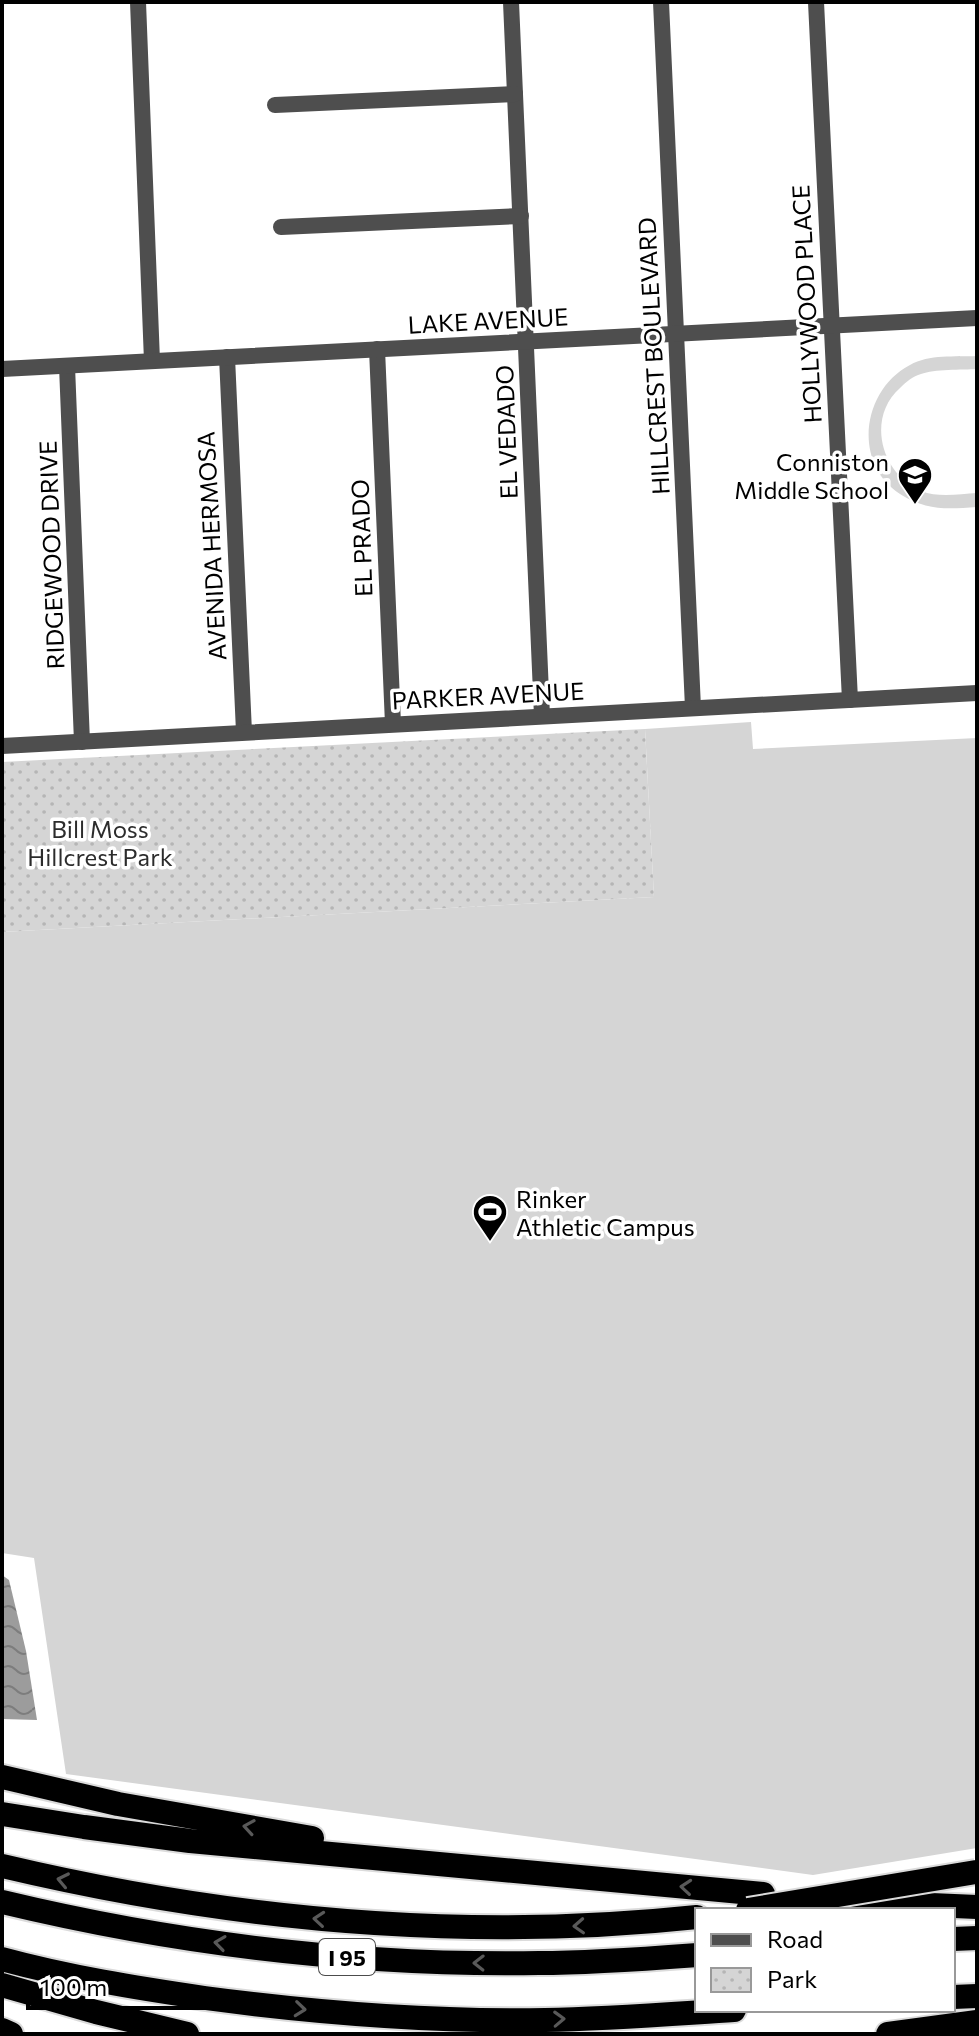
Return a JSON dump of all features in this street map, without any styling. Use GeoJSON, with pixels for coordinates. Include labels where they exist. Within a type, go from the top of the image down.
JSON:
{"type":"FeatureCollection","features":[{"type":"Feature","properties":{"kind":"highway"},"geometry":{"type":"LineString","coordinates":[[2,1777],[118,1804],[364,1847],[435,1864]]}},
{"type":"Feature","properties":{"kind":"highway"},"geometry":{"type":"LineString","coordinates":[[2,1814],[157,1837],[435,1864],[756,1902],[976,1872]]}},
{"type":"Feature","properties":{"kind":"highway"},"geometry":{"type":"LineString","coordinates":[[2,1866],[152,1897],[315,1919],[510,1928],[695,1917]]}},
{"type":"Feature","properties":{"kind":"highway","name":"I 95"},"geometry":{"type":"LineString","coordinates":[[2,1902],[171,1936],[354,1958],[538,1964],[695,1955]]}},
{"type":"Feature","properties":{"kind":"highway"},"geometry":{"type":"LineString","coordinates":[[862,1902],[977,1907]]}},
{"type":"Feature","properties":{"kind":"highway"},"geometry":{"type":"LineString","coordinates":[[955,1939],[977,1938]]}},
{"type":"Feature","properties":{"kind":"highway","name":"I 95"},"geometry":{"type":"LineString","coordinates":[[2,1959],[171,1993],[346,2014],[536,2020],[695,2012]]}},
{"type":"Feature","properties":{"kind":"highway"},"geometry":{"type":"LineString","coordinates":[[2,1985],[187,2034]]}},
{"type":"Feature","properties":{"kind":"highway"},"geometry":{"type":"LineString","coordinates":[[955,1997],[977,1996]]}},
{"type":"Feature","properties":{"kind":"highway"},"geometry":{"type":"LineString","coordinates":[[888,2034],[977,2022]]}},
{"type":"Feature","properties":{"kind":"highway"},"geometry":{"type":"LineString","coordinates":[[2,2030],[11,2034]]}},
{"type":"Feature","properties":{"kind":"street"},"geometry":{"type":"LineString","coordinates":[[138,2],[152,361]]}},
{"type":"Feature","properties":{"kind":"street","name":"EL VEDADO"},"geometry":{"type":"LineString","coordinates":[[511,2],[542,716]]}},
{"type":"Feature","properties":{"kind":"street","name":"HILLCREST BOULEVARD"},"geometry":{"type":"LineString","coordinates":[[661,2],[693,708]]}},
{"type":"Feature","properties":{"kind":"street","name":"HOLLYWOOD PLACE"},"geometry":{"type":"LineString","coordinates":[[816,2],[850,700]]}},
{"type":"Feature","properties":{"kind":"street"},"geometry":{"type":"LineString","coordinates":[[275,105],[515,94]]}},
{"type":"Feature","properties":{"kind":"street"},"geometry":{"type":"LineString","coordinates":[[281,227],[521,216]]}},
{"type":"Feature","properties":{"kind":"street","name":"LAKE AVENUE"},"geometry":{"type":"LineString","coordinates":[[2,369],[977,318]]}},
{"type":"Feature","properties":{"kind":"street","name":"EL PRADO"},"geometry":{"type":"LineString","coordinates":[[377,349],[393,724]]}},
{"type":"Feature","properties":{"kind":"street","name":"AVENIDA HERMOSA"},"geometry":{"type":"LineString","coordinates":[[227,357],[244,732]]}},
{"type":"Feature","properties":{"kind":"street","name":"RIDGEWOOD DRIVE"},"geometry":{"type":"LineString","coordinates":[[67,366],[82,742]]}},
{"type":"Feature","properties":{"kind":"street","name":"PARKER AVENUE"},"geometry":{"type":"LineString","coordinates":[[2,746],[977,693]]}},
{"type":"Feature","properties":{"kind":"green space"},"geometry":{"type":"Polygon","coordinates":[[[977,356],[977,369],[927,372],[907,381],[890,400],[883,414],[881,429],[888,459],[907,483],[935,494],[977,493],[977,507],[937,508],[910,500],[885,481],[869,446],[869,427],[881,391],[894,376],[917,361],[977,356]]]}},
{"type":"Feature","properties":{"kind":"green space","name":"Rinker Athletic Campus"},"geometry":{"type":"Polygon","coordinates":[[[751,722],[753,749],[977,738],[977,1848],[813,1875],[66,1774],[34,1558],[2,1553],[2,932],[654,897],[645,729],[751,722]]]}},
{"type":"Feature","properties":{"kind":"green space","name":"Bill Moss Hillcrest Park"},"geometry":{"type":"Polygon","coordinates":[[[645,729],[654,897],[2,932],[2,762],[645,729]]]}},
{"type":"Feature","properties":{"kind":"water"},"geometry":{"type":"Polygon","coordinates":[[[2,1575],[9,1580],[26,1651],[37,1720],[2,1719],[2,1575]]]}},
{"type":"Feature","properties":{"kind":"place","name":"Conniston Middle School"},"geometry":{"type":"Point","coordinates":[915,506]}},
{"type":"Feature","properties":{"kind":"place","name":"Rinker Athletic Campus"},"geometry":{"type":"Point","coordinates":[490,1243]}}]}
